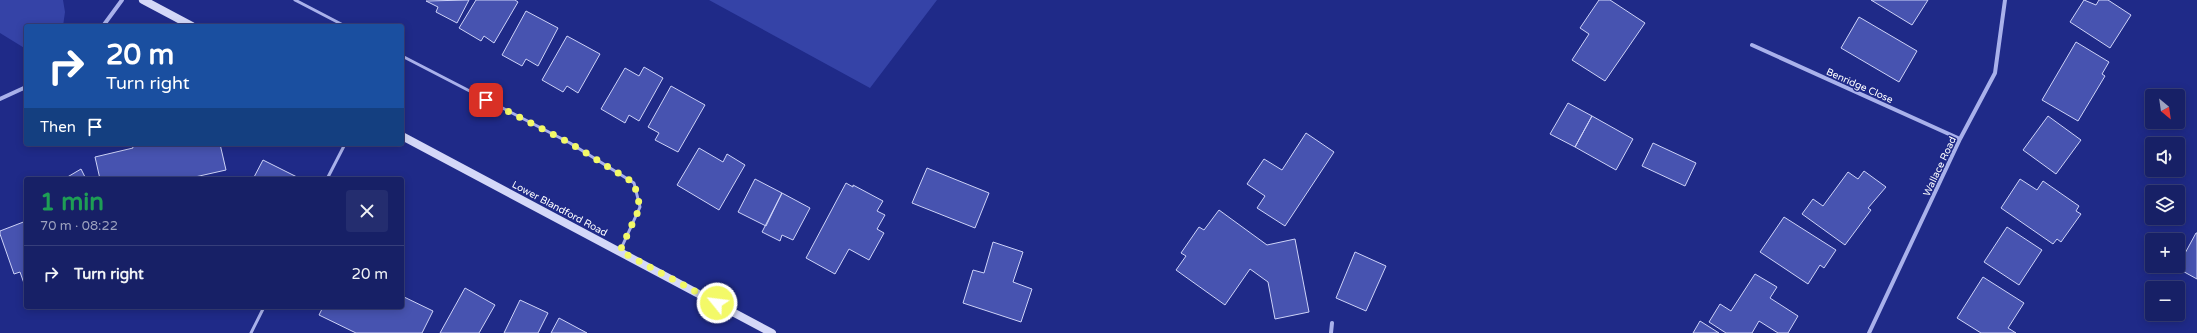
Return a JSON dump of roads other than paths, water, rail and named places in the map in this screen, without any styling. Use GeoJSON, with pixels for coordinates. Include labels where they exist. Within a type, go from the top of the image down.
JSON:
{"type":"FeatureCollection","features":[{"type":"Feature","properties":{"kind":"main road"},"geometry":{"type":"LineString","coordinates":[[143,0],[188,24]]}},
{"type":"Feature","properties":{"kind":"main road","name":"Lower Blandford Road"},"geometry":{"type":"LineString","coordinates":[[404,137],[772,333]]}},
{"type":"Feature","properties":{"kind":"street"},"geometry":{"type":"LineString","coordinates":[[104,24],[122,0]]}},
{"type":"Feature","properties":{"kind":"street","name":"Wallace Road"},"geometry":{"type":"LineString","coordinates":[[1869,333],[1960,140],[1995,73],[2006,0]]}},
{"type":"Feature","properties":{"kind":"street","name":"Benridge Close"},"geometry":{"type":"LineString","coordinates":[[1752,45],[1960,140]]}},
{"type":"Feature","properties":{"kind":"street"},"geometry":{"type":"LineString","coordinates":[[0,98],[24,88]]}},
{"type":"Feature","properties":{"kind":"street"},"geometry":{"type":"LineString","coordinates":[[1332,323],[1332,333]]}},
{"type":"Feature","properties":{"kind":"lane"},"geometry":{"type":"LineString","coordinates":[[295,0],[340,24]]}},
{"type":"Feature","properties":{"kind":"lane"},"geometry":{"type":"LineString","coordinates":[[404,57],[570,143],[634,183],[640,207],[620,251]]}},
{"type":"Feature","properties":{"kind":"lane"},"geometry":{"type":"LineString","coordinates":[[328,177],[344,146]]}},
{"type":"Feature","properties":{"kind":"lane"},"geometry":{"type":"LineString","coordinates":[[252,333],[263,309]]}}]}
